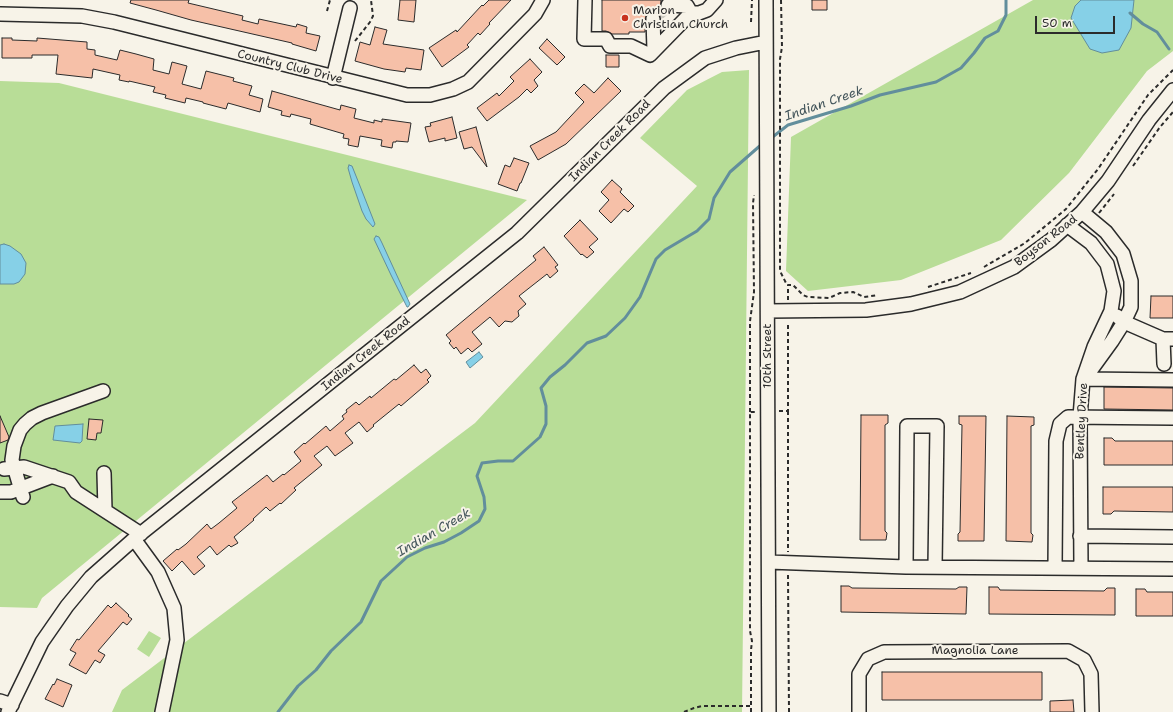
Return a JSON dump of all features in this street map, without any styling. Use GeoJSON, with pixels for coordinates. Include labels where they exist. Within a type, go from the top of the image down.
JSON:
{"type":"FeatureCollection","features":[{"type":"Feature","properties":{"kind":"street","name":"Country Club Drive"},"geometry":{"type":"LineString","coordinates":[[0,14],[82,16],[114,22],[333,78],[407,95],[430,95],[468,82],[535,14],[543,0]]}},
{"type":"Feature","properties":{"kind":"street"},"geometry":{"type":"LineString","coordinates":[[585,0],[584,39],[606,40],[610,46],[631,46],[650,55],[691,14],[707,10],[716,0]]}},
{"type":"Feature","properties":{"kind":"street","name":"10th Street"},"geometry":{"type":"LineString","coordinates":[[766,0],[768,175],[769,712]]}},
{"type":"Feature","properties":{"kind":"street"},"geometry":{"type":"LineString","coordinates":[[668,5],[687,6],[691,14]]}},
{"type":"Feature","properties":{"kind":"street"},"geometry":{"type":"LineString","coordinates":[[333,78],[350,8]]}},
{"type":"Feature","properties":{"kind":"street"},"geometry":{"type":"LineString","coordinates":[[653,19],[654,50]]}},
{"type":"Feature","properties":{"kind":"street","name":"Indian Creek Road"},"geometry":{"type":"LineString","coordinates":[[7,706],[42,642],[67,606],[91,577],[137,536],[517,233],[664,88],[705,58],[736,48],[766,42]]}},
{"type":"Feature","properties":{"kind":"street","name":"Boyson Road"},"geometry":{"type":"LineString","coordinates":[[768,312],[866,310],[911,304],[960,292],[1014,267],[1051,240],[1082,212],[1108,181],[1149,120],[1173,90]]}},
{"type":"Feature","properties":{"kind":"street"},"geometry":{"type":"LineString","coordinates":[[1082,212],[1106,232],[1123,254],[1131,281],[1131,307],[1124,322],[1112,341],[1083,379]]}},
{"type":"Feature","properties":{"kind":"street","name":"Bentley Drive"},"geometry":{"type":"LineString","coordinates":[[1067,225],[1091,243],[1107,264],[1114,291],[1112,311],[1094,347],[1083,379],[1080,417],[1081,568]]}},
{"type":"Feature","properties":{"kind":"street"},"geometry":{"type":"LineString","coordinates":[[1112,311],[1124,322],[1168,339],[1164,364]]}},
{"type":"Feature","properties":{"kind":"street"},"geometry":{"type":"LineString","coordinates":[[1083,379],[1173,380]]}},
{"type":"Feature","properties":{"kind":"street"},"geometry":{"type":"LineString","coordinates":[[21,493],[9,469],[14,446],[20,430],[32,418],[42,413],[103,391]]}},
{"type":"Feature","properties":{"kind":"street"},"geometry":{"type":"LineString","coordinates":[[1055,568],[1056,441],[1060,424],[1068,417],[1173,418]]}},
{"type":"Feature","properties":{"kind":"street"},"geometry":{"type":"LineString","coordinates":[[906,567],[907,426],[937,426],[935,566]]}},
{"type":"Feature","properties":{"kind":"street"},"geometry":{"type":"LineString","coordinates":[[9,469],[24,467],[70,482],[76,492],[105,510],[137,536],[158,572],[174,608],[176,640],[162,712]]}},
{"type":"Feature","properties":{"kind":"street"},"geometry":{"type":"LineString","coordinates":[[104,473],[105,510]]}},
{"type":"Feature","properties":{"kind":"street"},"geometry":{"type":"LineString","coordinates":[[0,492],[21,493],[53,476]]}},
{"type":"Feature","properties":{"kind":"street"},"geometry":{"type":"LineString","coordinates":[[1080,536],[1173,537]]}},
{"type":"Feature","properties":{"kind":"street"},"geometry":{"type":"LineString","coordinates":[[769,562],[906,567],[935,566],[1173,569]]}},
{"type":"Feature","properties":{"kind":"street","name":"Magnolia Lane"},"geometry":{"type":"LineString","coordinates":[[859,712],[859,674],[868,659],[884,652],[1068,651],[1084,660],[1091,674],[1092,712]]}},
{"type":"Feature","properties":{"kind":"path"},"geometry":{"type":"LineString","coordinates":[[327,11],[330,0]]}},
{"type":"Feature","properties":{"kind":"path"},"geometry":{"type":"LineString","coordinates":[[354,42],[370,22],[372,16],[371,0]]}},
{"type":"Feature","properties":{"kind":"path"},"geometry":{"type":"LineString","coordinates":[[751,22],[752,0]]}},
{"type":"Feature","properties":{"kind":"path"},"geometry":{"type":"LineString","coordinates":[[781,0],[780,271],[788,285],[788,289]]}},
{"type":"Feature","properties":{"kind":"path"},"geometry":{"type":"LineString","coordinates":[[978,270],[1025,243],[1066,209],[1098,169],[1148,95],[1173,70]]}},
{"type":"Feature","properties":{"kind":"path"},"geometry":{"type":"LineString","coordinates":[[751,712],[750,321],[754,292],[753,203],[755,192]]}},
{"type":"Feature","properties":{"kind":"path"},"geometry":{"type":"LineString","coordinates":[[923,288],[972,273]]}},
{"type":"Feature","properties":{"kind":"path"},"geometry":{"type":"LineString","coordinates":[[788,285],[793,285],[803,295],[808,297],[829,298],[840,293],[853,292],[864,297],[885,295]]}},
{"type":"Feature","properties":{"kind":"path"},"geometry":{"type":"LineString","coordinates":[[780,411],[788,411],[788,329]]}},
{"type":"Feature","properties":{"kind":"path"},"geometry":{"type":"LineString","coordinates":[[750,412],[758,412]]}},
{"type":"Feature","properties":{"kind":"path"},"geometry":{"type":"LineString","coordinates":[[684,712],[702,706],[751,706]]}},
{"type":"Feature","properties":{"kind":"green space"},"geometry":{"type":"Polygon","coordinates":[[[1033,0],[1173,0],[1173,51],[1147,71],[1069,173],[1001,240],[901,280],[808,291],[786,271],[791,137],[1033,0]]]}},
{"type":"Feature","properties":{"kind":"green space"},"geometry":{"type":"Polygon","coordinates":[[[749,70],[742,712],[112,712],[122,690],[475,423],[697,186],[640,138],[687,90],[722,72],[749,70]]]}},
{"type":"Feature","properties":{"kind":"green space"},"geometry":{"type":"Polygon","coordinates":[[[0,81],[59,83],[527,200],[42,598],[37,608],[0,607],[0,81]]]}},
{"type":"Feature","properties":{"kind":"green space"},"geometry":{"type":"Polygon","coordinates":[[[149,631],[161,638],[149,657],[137,649],[149,631]]]}},
{"type":"Feature","properties":{"kind":"water"},"geometry":{"type":"Polygon","coordinates":[[[1081,0],[1134,0],[1131,28],[1119,50],[1102,53],[1090,49],[1071,18],[1075,6],[1081,0]]]}},
{"type":"Feature","properties":{"kind":"water"},"geometry":{"type":"Polygon","coordinates":[[[349,165],[352,166],[375,224],[373,227],[366,219],[362,211],[348,168],[349,165]]]}},
{"type":"Feature","properties":{"kind":"water"},"geometry":{"type":"Polygon","coordinates":[[[376,236],[379,237],[382,243],[410,304],[408,307],[374,239],[376,236]]]}},
{"type":"Feature","properties":{"kind":"water"},"geometry":{"type":"Polygon","coordinates":[[[4,244],[10,246],[21,254],[26,263],[25,274],[19,282],[14,284],[0,284],[0,245],[4,244]]]}},
{"type":"Feature","properties":{"kind":"water"},"geometry":{"type":"Polygon","coordinates":[[[479,352],[483,357],[470,368],[466,362],[479,352]]]}},
{"type":"Feature","properties":{"kind":"water"},"geometry":{"type":"Polygon","coordinates":[[[83,424],[82,441],[80,443],[53,440],[55,426],[83,424]]]}},
{"type":"Feature","properties":{"kind":"building"},"geometry":{"type":"Polygon","coordinates":[[[131,0],[189,0],[188,3],[243,16],[242,20],[258,24],[259,19],[296,27],[297,24],[307,27],[306,33],[320,36],[316,51],[292,43],[191,20],[130,3],[131,0]]]}},
{"type":"Feature","properties":{"kind":"building"},"geometry":{"type":"Polygon","coordinates":[[[400,0],[416,0],[414,22],[398,20],[400,0]]]}},
{"type":"Feature","properties":{"kind":"building"},"geometry":{"type":"Polygon","coordinates":[[[489,0],[511,0],[489,23],[490,24],[480,35],[478,33],[467,45],[469,47],[442,67],[429,48],[456,30],[457,32],[482,5],[483,6],[489,0]]]}},
{"type":"Feature","properties":{"kind":"building","name":"Marion Christian Church"},"geometry":{"type":"Polygon","coordinates":[[[602,0],[661,0],[661,8],[667,13],[661,19],[660,14],[652,11],[648,12],[645,19],[645,32],[612,34],[602,31],[602,0]]]}},
{"type":"Feature","properties":{"kind":"building"},"geometry":{"type":"Polygon","coordinates":[[[812,0],[827,0],[827,10],[812,10],[812,0]]]}},
{"type":"Feature","properties":{"kind":"building"},"geometry":{"type":"Polygon","coordinates":[[[375,27],[387,30],[383,44],[424,50],[421,70],[406,68],[405,72],[384,69],[355,61],[360,42],[370,45],[375,27]]]}},
{"type":"Feature","properties":{"kind":"building"},"geometry":{"type":"Polygon","coordinates":[[[2,38],[37,41],[37,38],[87,42],[87,49],[95,50],[95,55],[117,60],[120,50],[136,54],[154,59],[153,70],[169,74],[172,62],[187,66],[182,84],[201,89],[206,71],[234,78],[233,81],[252,86],[249,95],[263,99],[260,112],[228,103],[226,109],[186,98],[185,103],[165,98],[166,95],[153,92],[155,87],[119,80],[120,75],[93,69],[92,78],[56,74],[58,55],[32,55],[32,58],[2,58],[2,38]]]}},
{"type":"Feature","properties":{"kind":"building"},"geometry":{"type":"Polygon","coordinates":[[[547,39],[565,57],[557,65],[539,48],[547,39]]]}},
{"type":"Feature","properties":{"kind":"building"},"geometry":{"type":"Polygon","coordinates":[[[606,55],[619,55],[619,67],[606,67],[606,55]]]}},
{"type":"Feature","properties":{"kind":"building"},"geometry":{"type":"Polygon","coordinates":[[[530,59],[542,72],[534,80],[538,86],[531,93],[527,89],[519,97],[487,121],[477,108],[497,93],[499,96],[514,81],[510,77],[530,59]]]}},
{"type":"Feature","properties":{"kind":"building"},"geometry":{"type":"Polygon","coordinates":[[[608,78],[621,91],[566,144],[538,160],[530,146],[556,132],[584,102],[575,93],[584,84],[594,93],[608,78]]]}},
{"type":"Feature","properties":{"kind":"building"},"geometry":{"type":"Polygon","coordinates":[[[272,91],[340,110],[341,105],[356,109],[354,118],[374,123],[374,120],[382,122],[382,119],[411,123],[408,142],[393,142],[392,148],[381,146],[382,140],[360,136],[358,147],[348,145],[349,139],[343,138],[344,134],[310,124],[311,119],[291,114],[290,117],[281,115],[282,111],[268,107],[272,91]]]}},
{"type":"Feature","properties":{"kind":"building"},"geometry":{"type":"Polygon","coordinates":[[[452,117],[457,138],[445,141],[445,138],[429,142],[425,127],[431,126],[430,123],[452,117]]]}},
{"type":"Feature","properties":{"kind":"building"},"geometry":{"type":"Polygon","coordinates":[[[476,127],[487,167],[472,147],[464,149],[459,132],[476,127]]]}},
{"type":"Feature","properties":{"kind":"building"},"geometry":{"type":"Polygon","coordinates":[[[514,158],[529,163],[517,191],[498,184],[505,165],[510,167],[514,158]]]}},
{"type":"Feature","properties":{"kind":"building"},"geometry":{"type":"Polygon","coordinates":[[[612,180],[622,189],[620,192],[634,206],[628,212],[624,209],[611,223],[599,211],[609,200],[601,192],[612,180]]]}},
{"type":"Feature","properties":{"kind":"building"},"geometry":{"type":"Polygon","coordinates":[[[580,220],[598,239],[589,247],[594,252],[587,258],[582,254],[581,255],[564,236],[580,220]]]}},
{"type":"Feature","properties":{"kind":"building"},"geometry":{"type":"Polygon","coordinates":[[[544,247],[558,265],[555,267],[558,271],[550,278],[547,274],[519,296],[526,304],[518,311],[519,316],[512,322],[505,321],[499,327],[490,317],[472,332],[482,344],[472,352],[468,348],[461,354],[456,347],[454,349],[449,343],[451,341],[446,335],[536,260],[533,256],[544,247]]]}},
{"type":"Feature","properties":{"kind":"building"},"geometry":{"type":"Polygon","coordinates":[[[1151,296],[1173,296],[1173,318],[1150,318],[1151,296]]]}},
{"type":"Feature","properties":{"kind":"building"},"geometry":{"type":"Polygon","coordinates":[[[414,365],[421,373],[426,369],[431,376],[427,380],[429,382],[401,406],[399,404],[373,425],[374,426],[367,432],[359,422],[345,433],[353,443],[335,456],[327,446],[314,456],[322,465],[294,488],[296,490],[281,504],[280,503],[270,511],[266,507],[253,519],[254,520],[234,537],[238,543],[231,547],[229,545],[217,555],[210,546],[197,557],[205,566],[194,575],[182,561],[172,571],[163,561],[177,549],[178,550],[186,544],[207,524],[211,529],[219,523],[237,508],[232,502],[267,475],[273,482],[283,474],[284,475],[301,461],[294,452],[304,443],[305,444],[326,426],[330,431],[344,419],[342,416],[347,412],[346,410],[356,402],[359,405],[370,396],[371,398],[414,365]]]}},
{"type":"Feature","properties":{"kind":"building"},"geometry":{"type":"Polygon","coordinates":[[[1104,387],[1173,388],[1173,410],[1104,409],[1104,387]]]}},
{"type":"Feature","properties":{"kind":"building"},"geometry":{"type":"Polygon","coordinates":[[[861,415],[888,415],[888,423],[885,425],[886,540],[860,540],[861,415]]]}},
{"type":"Feature","properties":{"kind":"building"},"geometry":{"type":"Polygon","coordinates":[[[0,416],[9,437],[8,440],[0,443],[0,416]]]}},
{"type":"Feature","properties":{"kind":"building"},"geometry":{"type":"Polygon","coordinates":[[[959,416],[986,416],[984,541],[958,541],[958,534],[960,532],[962,425],[959,424],[959,416]]]}},
{"type":"Feature","properties":{"kind":"building"},"geometry":{"type":"Polygon","coordinates":[[[1007,416],[1034,417],[1034,425],[1031,426],[1032,542],[1006,541],[1007,416]]]}},
{"type":"Feature","properties":{"kind":"building"},"geometry":{"type":"Polygon","coordinates":[[[89,419],[103,420],[101,433],[97,433],[96,440],[87,439],[89,419]]]}},
{"type":"Feature","properties":{"kind":"building"},"geometry":{"type":"Polygon","coordinates":[[[1104,438],[1112,438],[1115,441],[1173,441],[1173,465],[1104,465],[1104,438]]]}},
{"type":"Feature","properties":{"kind":"building"},"geometry":{"type":"Polygon","coordinates":[[[1103,487],[1173,487],[1173,512],[1114,511],[1111,514],[1103,514],[1103,487]]]}},
{"type":"Feature","properties":{"kind":"building"},"geometry":{"type":"Polygon","coordinates":[[[841,586],[849,586],[852,588],[956,589],[959,587],[967,587],[966,614],[841,612],[841,586]]]}},
{"type":"Feature","properties":{"kind":"building"},"geometry":{"type":"Polygon","coordinates":[[[989,587],[998,587],[1000,590],[1104,591],[1107,588],[1115,588],[1115,615],[989,614],[989,587]]]}},
{"type":"Feature","properties":{"kind":"building"},"geometry":{"type":"Polygon","coordinates":[[[1136,589],[1145,589],[1147,592],[1173,592],[1173,616],[1136,616],[1136,589]]]}},
{"type":"Feature","properties":{"kind":"building"},"geometry":{"type":"Polygon","coordinates":[[[116,603],[132,619],[127,625],[123,622],[98,651],[105,655],[100,663],[95,660],[86,674],[69,665],[76,653],[70,650],[77,639],[79,640],[108,605],[111,608],[116,603]]]}},
{"type":"Feature","properties":{"kind":"building"},"geometry":{"type":"Polygon","coordinates":[[[882,672],[1042,672],[1042,700],[882,700],[882,672]]]}},
{"type":"Feature","properties":{"kind":"building"},"geometry":{"type":"Polygon","coordinates":[[[57,679],[72,685],[63,707],[45,699],[57,679]]]}},
{"type":"Feature","properties":{"kind":"building"},"geometry":{"type":"Polygon","coordinates":[[[1073,700],[1074,712],[1050,712],[1050,701],[1073,700]]]}},
{"type":"Feature","properties":{"kind":"waterway","name":"Indian Creek"},"geometry":{"type":"LineString","coordinates":[[770,139],[788,125],[851,106],[880,95],[936,82],[961,68],[985,38],[998,31],[1006,15],[1006,0]]}},
{"type":"Feature","properties":{"kind":"waterway"},"geometry":{"type":"LineString","coordinates":[[1130,13],[1143,24],[1157,32],[1169,49]]}},
{"type":"Feature","properties":{"kind":"waterway","name":"Indian Creek"},"geometry":{"type":"LineString","coordinates":[[278,712],[298,686],[316,670],[331,651],[361,622],[381,581],[407,557],[425,548],[444,542],[479,521],[485,509],[484,497],[477,476],[482,463],[513,461],[540,437],[546,424],[546,406],[541,388],[550,377],[565,365],[587,343],[606,336],[625,318],[640,297],[656,259],[665,250],[697,231],[709,219],[714,198],[730,172],[762,144]]}},
{"type":"Feature","properties":{"kind":"tunnel"},"geometry":{"type":"LineString","coordinates":[[653,19],[668,5]]}},
{"type":"Feature","properties":{"kind":"place","name":"Marion Christian Church"},"geometry":{"type":"Point","coordinates":[625,18]}}]}
